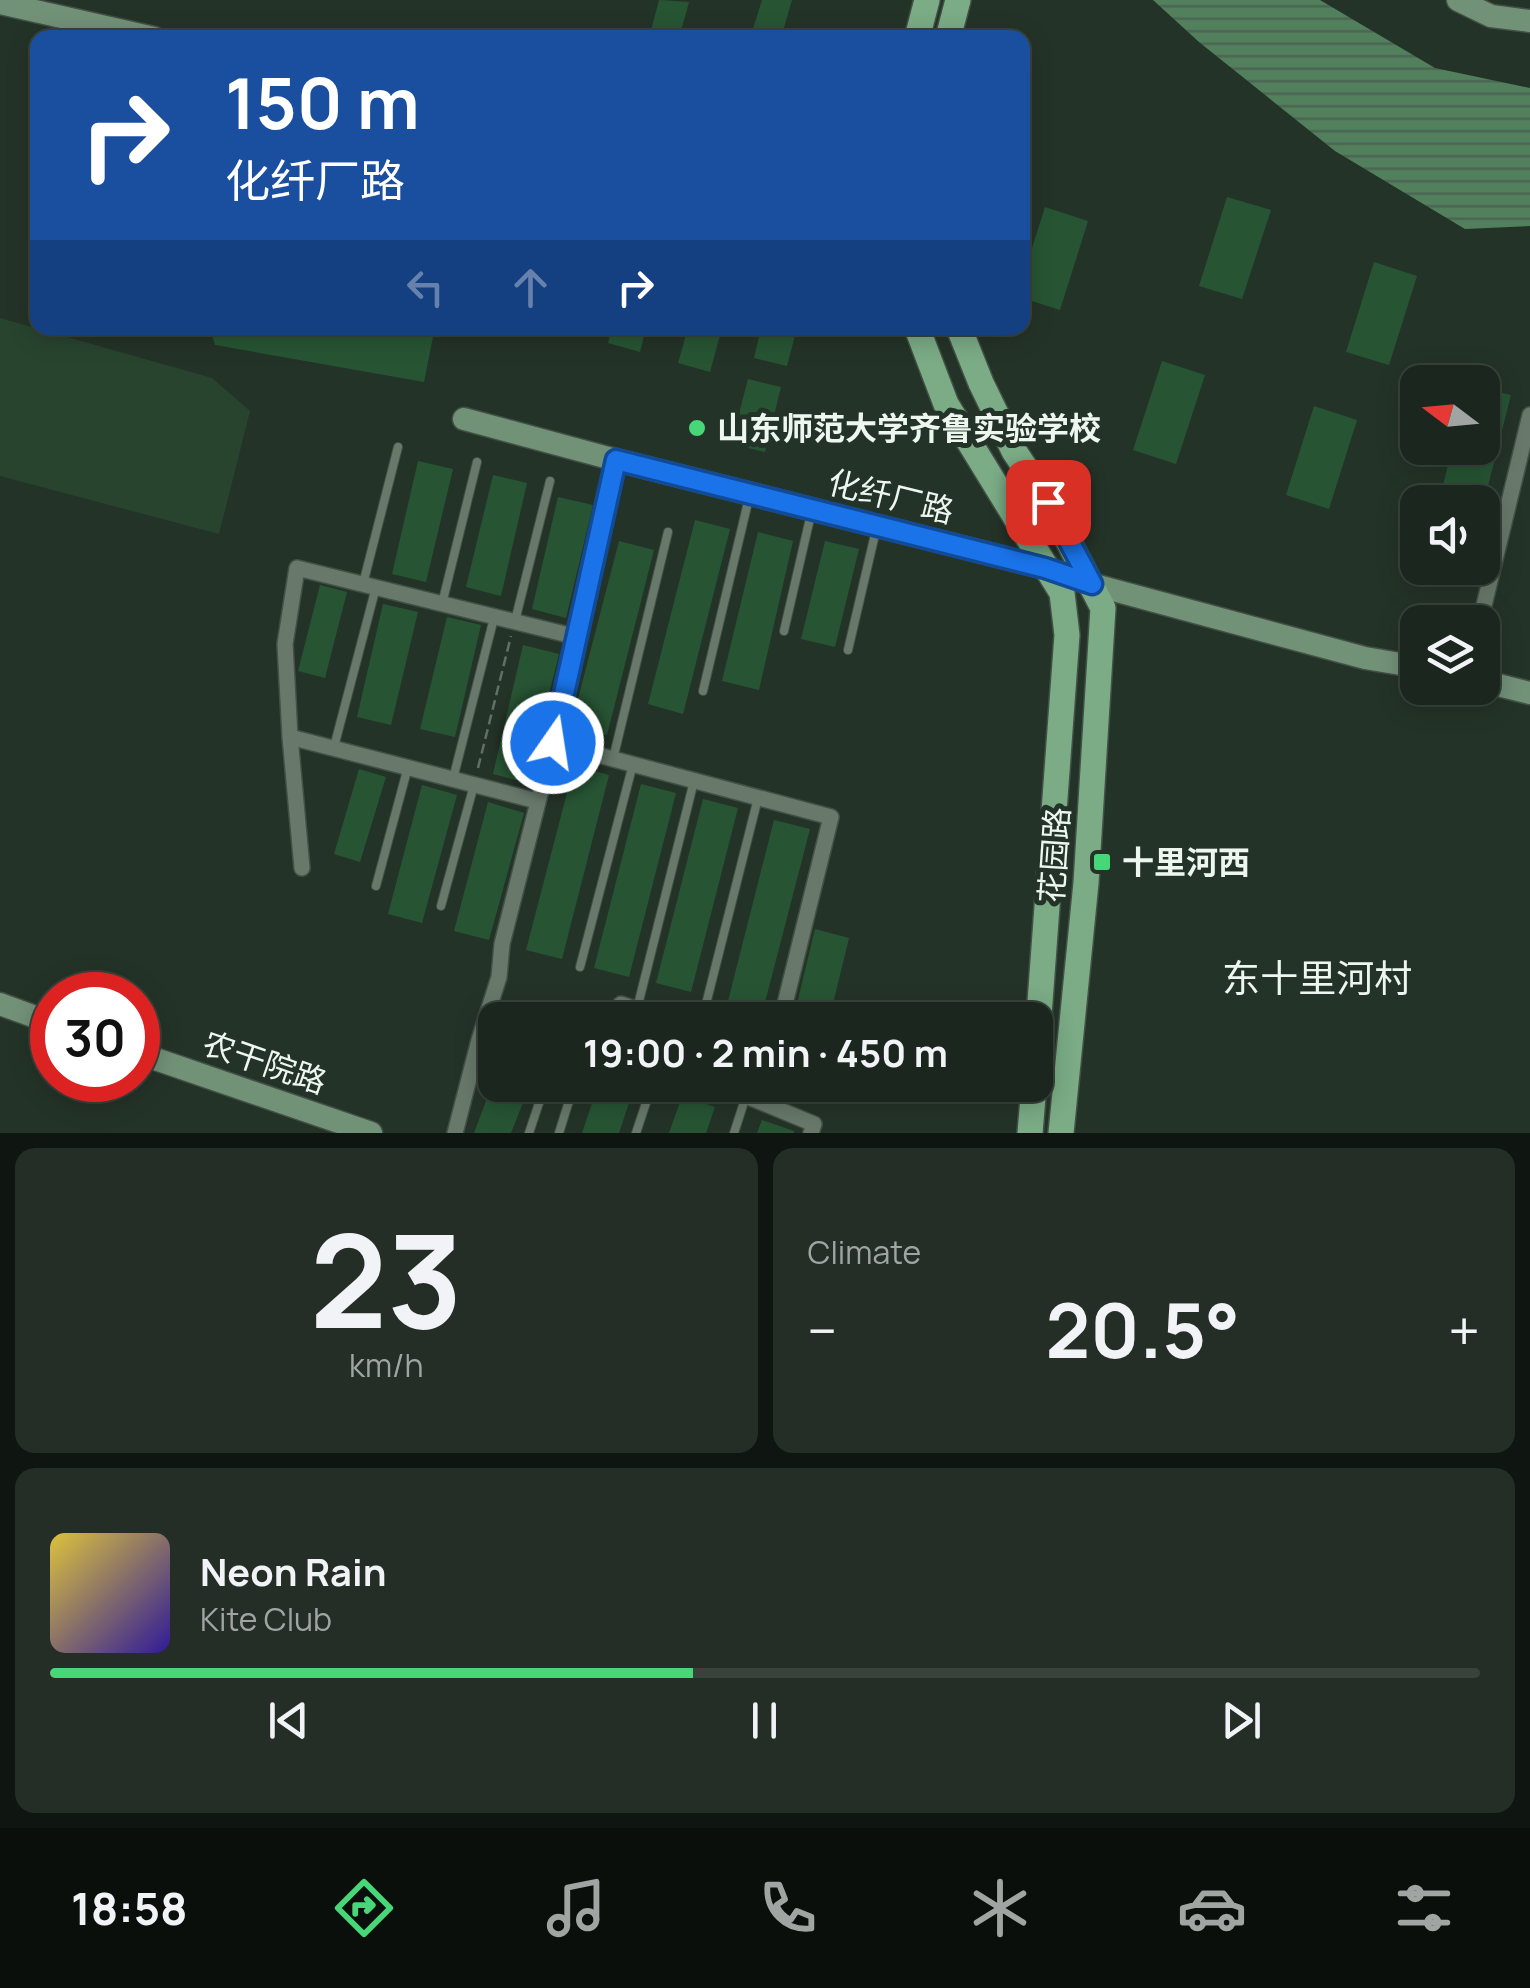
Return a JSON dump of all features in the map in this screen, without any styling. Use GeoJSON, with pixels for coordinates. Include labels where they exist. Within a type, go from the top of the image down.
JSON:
{"type":"FeatureCollection","features":[{"type":"Feature","properties":{"kind":"main road"},"geometry":{"type":"LineString","coordinates":[[920,30],[927,0]]}},
{"type":"Feature","properties":{"kind":"main road"},"geometry":{"type":"LineString","coordinates":[[950,30],[958,0]]}},
{"type":"Feature","properties":{"kind":"main road","name":"花园路"},"geometry":{"type":"LineString","coordinates":[[920,335],[946,404],[1062,592],[1067,634],[1040,1002]]}},
{"type":"Feature","properties":{"kind":"main road","name":"花园路"},"geometry":{"type":"LineString","coordinates":[[962,335],[980,383],[1014,450],[1048,502],[1103,608],[1086,883],[1061,1133]]}},
{"type":"Feature","properties":{"kind":"main road"},"geometry":{"type":"LineString","coordinates":[[1030,1133],[1033,1102]]}},
{"type":"Feature","properties":{"kind":"street"},"geometry":{"type":"LineString","coordinates":[[1458,0],[1491,16],[1530,20]]}},
{"type":"Feature","properties":{"kind":"street"},"geometry":{"type":"LineString","coordinates":[[0,3],[119,30]]}},
{"type":"Feature","properties":{"kind":"street"},"geometry":{"type":"LineString","coordinates":[[1484,605],[1530,415]]}},
{"type":"Feature","properties":{"kind":"street","name":"化纤厂路"},"geometry":{"type":"LineString","coordinates":[[464,419],[1045,568],[1092,584],[1400,665]]}},
{"type":"Feature","properties":{"kind":"street"},"geometry":{"type":"LineString","coordinates":[[494,1002],[502,944],[553,743],[616,460]]}},
{"type":"Feature","properties":{"kind":"street"},"geometry":{"type":"LineString","coordinates":[[302,868],[285,644],[296,568],[577,637]]}},
{"type":"Feature","properties":{"kind":"street"},"geometry":{"type":"LineString","coordinates":[[1500,686],[1530,693]]}},
{"type":"Feature","properties":{"kind":"street"},"geometry":{"type":"LineString","coordinates":[[290,736],[536,801]]}},
{"type":"Feature","properties":{"kind":"street"},"geometry":{"type":"LineString","coordinates":[[553,743],[831,816],[785,1002]]}},
{"type":"Feature","properties":{"kind":"street"},"geometry":{"type":"LineString","coordinates":[[0,1004],[30,1015]]}},
{"type":"Feature","properties":{"kind":"street","name":"农干院路"},"geometry":{"type":"LineString","coordinates":[[160,1061],[371,1133]]}},
{"type":"Feature","properties":{"kind":"street"},"geometry":{"type":"LineString","coordinates":[[455,1133],[478,1067]]}},
{"type":"Feature","properties":{"kind":"street"},"geometry":{"type":"LineString","coordinates":[[770,1102],[814,1124],[811,1133]]}},
{"type":"Feature","properties":{"kind":"lane"},"geometry":{"type":"LineString","coordinates":[[334,748],[398,447]]}},
{"type":"Feature","properties":{"kind":"lane"},"geometry":{"type":"LineString","coordinates":[[442,604],[478,462]]}},
{"type":"Feature","properties":{"kind":"lane"},"geometry":{"type":"LineString","coordinates":[[515,622],[550,482]]}},
{"type":"Feature","properties":{"kind":"lane"},"geometry":{"type":"LineString","coordinates":[[703,691],[750,494]]}},
{"type":"Feature","properties":{"kind":"lane"},"geometry":{"type":"LineString","coordinates":[[784,632],[812,509]]}},
{"type":"Feature","properties":{"kind":"lane"},"geometry":{"type":"LineString","coordinates":[[848,650],[877,526]]}},
{"type":"Feature","properties":{"kind":"lane"},"geometry":{"type":"LineString","coordinates":[[614,759],[668,532]]}},
{"type":"Feature","properties":{"kind":"lane"},"geometry":{"type":"LineString","coordinates":[[453,779],[494,616]]}},
{"type":"Feature","properties":{"kind":"lane"},"geometry":{"type":"LineString","coordinates":[[580,967],[633,764]]}},
{"type":"Feature","properties":{"kind":"lane"},"geometry":{"type":"LineString","coordinates":[[376,886],[408,767]]}},
{"type":"Feature","properties":{"kind":"lane"},"geometry":{"type":"LineString","coordinates":[[639,1002],[694,780]]}},
{"type":"Feature","properties":{"kind":"lane"},"geometry":{"type":"LineString","coordinates":[[440,906],[474,784]]}},
{"type":"Feature","properties":{"kind":"lane"},"geometry":{"type":"LineString","coordinates":[[707,1002],[758,798]]}},
{"type":"Feature","properties":{"kind":"lane"},"geometry":{"type":"LineString","coordinates":[[529,1133],[539,1102]]}},
{"type":"Feature","properties":{"kind":"lane"},"geometry":{"type":"LineString","coordinates":[[559,1133],[569,1102]]}},
{"type":"Feature","properties":{"kind":"lane"},"geometry":{"type":"LineString","coordinates":[[636,1133],[646,1102]]}},
{"type":"Feature","properties":{"kind":"lane"},"geometry":{"type":"LineString","coordinates":[[734,1133],[744,1102]]}},
{"type":"Feature","properties":{"kind":"path"},"geometry":{"type":"LineString","coordinates":[[474,784],[515,622]]}},
{"type":"Feature","properties":{"kind":"shaded area"},"geometry":{"type":"Polygon","coordinates":[[[1153,0],[1320,0],[1435,68],[1530,88],[1530,226],[1465,229],[1335,151],[1153,0]]]}},
{"type":"Feature","properties":{"kind":"shaded area"},"geometry":{"type":"Polygon","coordinates":[[[0,318],[30,326],[30,335],[60,335],[212,378],[250,411],[219,534],[0,476],[0,318]]]}},
{"type":"Feature","properties":{"kind":"building"},"geometry":{"type":"Polygon","coordinates":[[[659,0],[689,2],[681,30],[651,30],[659,0]]]}},
{"type":"Feature","properties":{"kind":"building"},"geometry":{"type":"Polygon","coordinates":[[[762,0],[792,0],[783,30],[753,30],[762,0]]]}},
{"type":"Feature","properties":{"kind":"building"},"geometry":{"type":"Polygon","coordinates":[[[1227,197],[1271,210],[1242,299],[1199,286],[1227,197]]]}},
{"type":"Feature","properties":{"kind":"building"},"geometry":{"type":"Polygon","coordinates":[[[1045,207],[1088,221],[1060,310],[1030,301],[1030,254],[1045,207]]]}},
{"type":"Feature","properties":{"kind":"building"},"geometry":{"type":"Polygon","coordinates":[[[1374,262],[1417,276],[1389,365],[1346,352],[1374,262]]]}},
{"type":"Feature","properties":{"kind":"building"},"geometry":{"type":"Polygon","coordinates":[[[212,335],[433,335],[424,382],[215,345],[212,335]]]}},
{"type":"Feature","properties":{"kind":"building"},"geometry":{"type":"Polygon","coordinates":[[[610,335],[644,335],[640,352],[608,343],[610,335]]]}},
{"type":"Feature","properties":{"kind":"building"},"geometry":{"type":"Polygon","coordinates":[[[686,335],[720,335],[710,372],[678,363],[686,335]]]}},
{"type":"Feature","properties":{"kind":"building"},"geometry":{"type":"Polygon","coordinates":[[[759,335],[795,335],[787,366],[754,358],[759,335]]]}},
{"type":"Feature","properties":{"kind":"building"},"geometry":{"type":"Polygon","coordinates":[[[1162,361],[1205,375],[1176,464],[1133,450],[1162,361]]]}},
{"type":"Feature","properties":{"kind":"building"},"geometry":{"type":"Polygon","coordinates":[[[748,379],[781,387],[765,452],[731,444],[748,379]]]}},
{"type":"Feature","properties":{"kind":"building"},"geometry":{"type":"Polygon","coordinates":[[[1500,392],[1511,395],[1500,439],[1500,392]]]}},
{"type":"Feature","properties":{"kind":"building"},"geometry":{"type":"Polygon","coordinates":[[[1314,406],[1357,420],[1329,509],[1286,495],[1314,406]]]}},
{"type":"Feature","properties":{"kind":"building"},"geometry":{"type":"Polygon","coordinates":[[[418,461],[453,469],[426,582],[392,574],[418,461]]]}},
{"type":"Feature","properties":{"kind":"building"},"geometry":{"type":"Polygon","coordinates":[[[1448,465],[1493,465],[1488,485],[1443,485],[1448,465]]]}},
{"type":"Feature","properties":{"kind":"building"},"geometry":{"type":"Polygon","coordinates":[[[493,475],[527,483],[501,596],[466,587],[493,475]]]}},
{"type":"Feature","properties":{"kind":"building"},"geometry":{"type":"Polygon","coordinates":[[[558,497],[593,505],[566,618],[532,609],[558,497]]]}},
{"type":"Feature","properties":{"kind":"building"},"geometry":{"type":"Polygon","coordinates":[[[695,520],[730,529],[683,714],[648,704],[695,520]]]}},
{"type":"Feature","properties":{"kind":"building"},"geometry":{"type":"Polygon","coordinates":[[[758,532],[793,541],[759,690],[722,681],[758,532]]]}},
{"type":"Feature","properties":{"kind":"building"},"geometry":{"type":"Polygon","coordinates":[[[619,541],[654,550],[607,735],[571,726],[619,541]]]}},
{"type":"Feature","properties":{"kind":"building"},"geometry":{"type":"Polygon","coordinates":[[[825,541],[859,549],[835,647],[801,639],[825,541]]]}},
{"type":"Feature","properties":{"kind":"building"},"geometry":{"type":"Polygon","coordinates":[[[320,585],[347,592],[325,678],[298,671],[320,585]]]}},
{"type":"Feature","properties":{"kind":"building"},"geometry":{"type":"Polygon","coordinates":[[[383,604],[418,612],[391,725],[357,717],[383,604]]]}},
{"type":"Feature","properties":{"kind":"building"},"geometry":{"type":"Polygon","coordinates":[[[447,617],[481,625],[455,737],[420,729],[447,617]]]}},
{"type":"Feature","properties":{"kind":"building"},"geometry":{"type":"Polygon","coordinates":[[[523,645],[559,654],[527,783],[493,774],[523,645]]]}},
{"type":"Feature","properties":{"kind":"building"},"geometry":{"type":"Polygon","coordinates":[[[574,766],[609,775],[562,959],[526,950],[574,766]]]}},
{"type":"Feature","properties":{"kind":"building"},"geometry":{"type":"Polygon","coordinates":[[[359,769],[386,777],[360,862],[334,854],[359,769]]]}},
{"type":"Feature","properties":{"kind":"building"},"geometry":{"type":"Polygon","coordinates":[[[641,784],[676,793],[629,977],[594,968],[641,784]]]}},
{"type":"Feature","properties":{"kind":"building"},"geometry":{"type":"Polygon","coordinates":[[[422,785],[457,795],[422,923],[388,914],[422,785]]]}},
{"type":"Feature","properties":{"kind":"building"},"geometry":{"type":"Polygon","coordinates":[[[703,799],[738,808],[691,992],[656,983],[703,799]]]}},
{"type":"Feature","properties":{"kind":"building"},"geometry":{"type":"Polygon","coordinates":[[[488,802],[524,813],[489,940],[454,931],[488,802]]]}},
{"type":"Feature","properties":{"kind":"building"},"geometry":{"type":"Polygon","coordinates":[[[774,820],[810,829],[765,1002],[728,1002],[774,820]]]}},
{"type":"Feature","properties":{"kind":"building"},"geometry":{"type":"Polygon","coordinates":[[[815,929],[849,938],[833,1002],[797,1002],[815,929]]]}},
{"type":"Feature","properties":{"kind":"building"},"geometry":{"type":"Polygon","coordinates":[[[486,1102],[523,1102],[511,1133],[474,1133],[486,1102]]]}},
{"type":"Feature","properties":{"kind":"building"},"geometry":{"type":"Polygon","coordinates":[[[592,1102],[629,1102],[619,1133],[582,1133],[592,1102]]]}},
{"type":"Feature","properties":{"kind":"building"},"geometry":{"type":"Polygon","coordinates":[[[680,1102],[715,1107],[706,1133],[669,1133],[680,1102]]]}},
{"type":"Feature","properties":{"kind":"building"},"geometry":{"type":"Polygon","coordinates":[[[762,1120],[794,1131],[794,1133],[757,1133],[762,1120]]]}},
{"type":"Feature","properties":{"kind":"place","name":"山东师范大学齐鲁实验学校"},"geometry":{"type":"Point","coordinates":[697,428]}},
{"type":"Feature","properties":{"kind":"place","name":"十里河西"},"geometry":{"type":"Point","coordinates":[1102,862]}},
{"type":"Feature","properties":{"kind":"district","name":"东十里河村"},"geometry":{"type":"Point","coordinates":[1317,977]}},
{"type":"Feature","properties":{"kind":"route"},"geometry":{"type":"LineString","coordinates":[[553,743],[616,460],[1045,568],[1092,584],[1048,502]]}}]}
